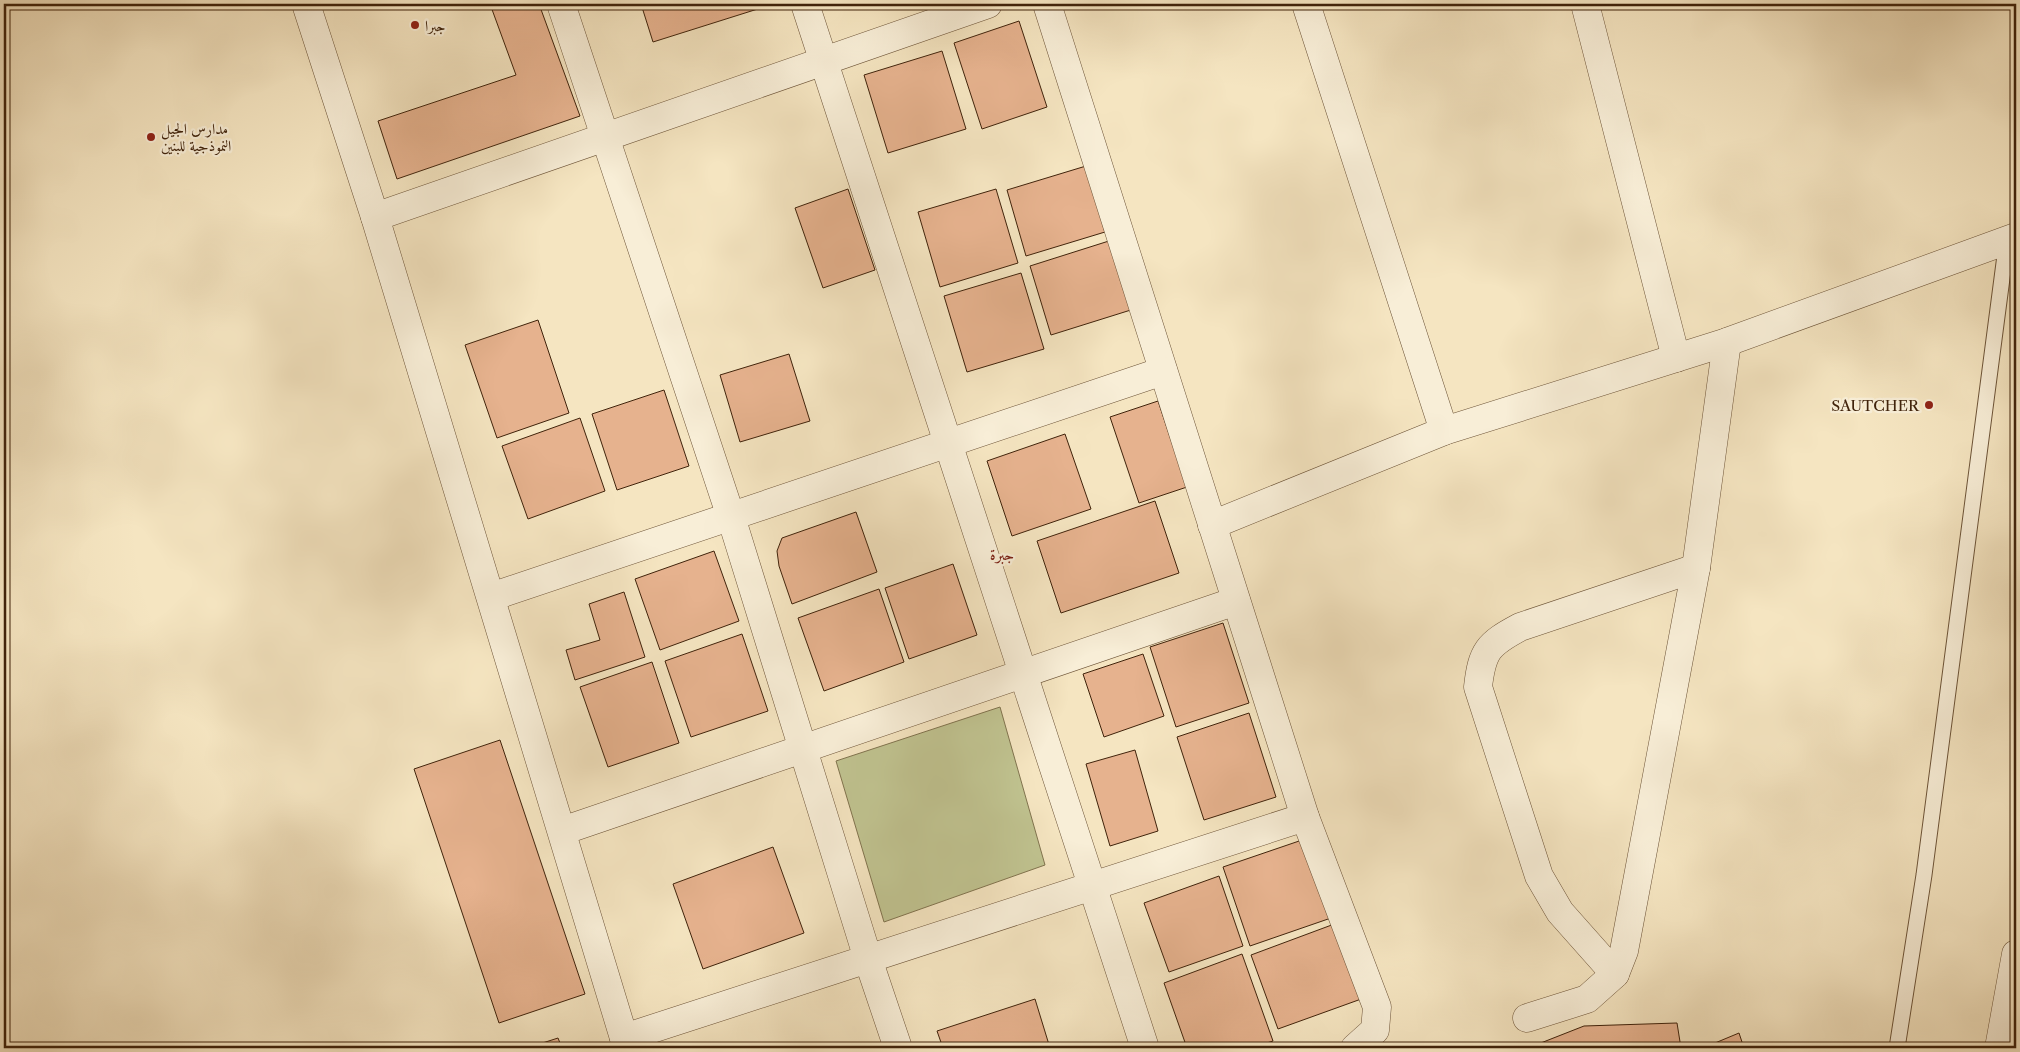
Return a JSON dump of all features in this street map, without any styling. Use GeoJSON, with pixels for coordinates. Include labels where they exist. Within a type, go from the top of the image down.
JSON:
{"type":"FeatureCollection","features":[{"type":"Feature","properties":{"kind":"street"},"geometry":{"type":"LineString","coordinates":[[306,4],[375,217],[625,1043],[868,958],[1305,817]]}},
{"type":"Feature","properties":{"kind":"street"},"geometry":{"type":"LineString","coordinates":[[560,4],[731,516],[868,958],[898,1048]]}},
{"type":"Feature","properties":{"kind":"street"},"geometry":{"type":"LineString","coordinates":[[805,4],[1145,1048]]}},
{"type":"Feature","properties":{"kind":"street"},"geometry":{"type":"LineString","coordinates":[[375,217],[988,4]]}},
{"type":"Feature","properties":{"kind":"street"},"geometry":{"type":"LineString","coordinates":[[1047,4],[1305,817],[1377,1007],[1375,1030],[1355,1048]]}},
{"type":"Feature","properties":{"kind":"street"},"geometry":{"type":"LineString","coordinates":[[1306,4],[1444,431]]}},
{"type":"Feature","properties":{"kind":"street"},"geometry":{"type":"LineString","coordinates":[[1586,4],[1676,358]]}},
{"type":"Feature","properties":{"kind":"street"},"geometry":{"type":"LineString","coordinates":[[1212,525],[1444,431],[1727,342],[2011,238]]}},
{"type":"Feature","properties":{"kind":"street"},"geometry":{"type":"LineString","coordinates":[[1527,1018],[1587,998],[1615,974],[1624,951],[1696,568],[1727,342]]}},
{"type":"Feature","properties":{"kind":"street"},"geometry":{"type":"LineString","coordinates":[[491,597],[1163,371]]}},
{"type":"Feature","properties":{"kind":"street"},"geometry":{"type":"LineString","coordinates":[[1615,974],[1560,912],[1540,876],[1478,687],[1481,663],[1496,640],[1520,627],[1696,568]]}},
{"type":"Feature","properties":{"kind":"street"},"geometry":{"type":"LineString","coordinates":[[562,831],[1236,601]]}},
{"type":"Feature","properties":{"kind":"street"},"geometry":{"type":"LineString","coordinates":[[1999,1048],[2016,954]]}},
{"type":"Feature","properties":{"kind":"lane"},"geometry":{"type":"LineString","coordinates":[[1897,1048],[1924,875],[2011,238]]}},
{"type":"Feature","properties":{"kind":"green space"},"geometry":{"type":"Polygon","coordinates":[[[1000,707],[1045,865],[884,922],[836,761],[1000,707]]]}},
{"type":"Feature","properties":{"kind":"building"},"geometry":{"type":"Polygon","coordinates":[[[490,4],[539,4],[580,116],[397,179],[378,121],[516,75],[490,4]]]}},
{"type":"Feature","properties":{"kind":"building"},"geometry":{"type":"Polygon","coordinates":[[[641,4],[763,4],[764,7],[653,42],[641,4]]]}},
{"type":"Feature","properties":{"kind":"building"},"geometry":{"type":"Polygon","coordinates":[[[1019,21],[1047,107],[982,129],[954,43],[1019,21]]]}},
{"type":"Feature","properties":{"kind":"building"},"geometry":{"type":"Polygon","coordinates":[[[942,51],[966,129],[888,153],[864,75],[942,51]]]}},
{"type":"Feature","properties":{"kind":"building"},"geometry":{"type":"Polygon","coordinates":[[[1086,166],[1105,232],[1026,256],[1007,190],[1086,166]]]}},
{"type":"Feature","properties":{"kind":"building"},"geometry":{"type":"Polygon","coordinates":[[[848,189],[875,270],[823,288],[795,208],[848,189]]]}},
{"type":"Feature","properties":{"kind":"building"},"geometry":{"type":"Polygon","coordinates":[[[996,189],[1018,263],[940,287],[918,212],[996,189]]]}},
{"type":"Feature","properties":{"kind":"building"},"geometry":{"type":"Polygon","coordinates":[[[1112,240],[1134,309],[1051,335],[1030,266],[1112,240]]]}},
{"type":"Feature","properties":{"kind":"building"},"geometry":{"type":"Polygon","coordinates":[[[1021,273],[1044,349],[967,372],[944,296],[1021,273]]]}},
{"type":"Feature","properties":{"kind":"building"},"geometry":{"type":"Polygon","coordinates":[[[538,320],[569,413],[497,438],[465,345],[538,320]]]}},
{"type":"Feature","properties":{"kind":"building"},"geometry":{"type":"Polygon","coordinates":[[[789,354],[810,421],[740,442],[720,375],[789,354]]]}},
{"type":"Feature","properties":{"kind":"building"},"geometry":{"type":"Polygon","coordinates":[[[664,390],[689,466],[617,490],[592,414],[664,390]]]}},
{"type":"Feature","properties":{"kind":"building"},"geometry":{"type":"Polygon","coordinates":[[[1158,401],[1187,487],[1139,503],[1110,417],[1158,401]]]}},
{"type":"Feature","properties":{"kind":"building"},"geometry":{"type":"Polygon","coordinates":[[[580,418],[605,491],[528,519],[502,446],[580,418]]]}},
{"type":"Feature","properties":{"kind":"building"},"geometry":{"type":"Polygon","coordinates":[[[1065,434],[1091,509],[1012,536],[987,461],[1065,434]]]}},
{"type":"Feature","properties":{"kind":"building"},"geometry":{"type":"Polygon","coordinates":[[[1155,501],[1179,573],[1061,613],[1037,541],[1155,501]]]}},
{"type":"Feature","properties":{"kind":"building"},"geometry":{"type":"Polygon","coordinates":[[[856,512],[877,572],[792,604],[779,566],[777,551],[782,538],[856,512]]]}},
{"type":"Feature","properties":{"kind":"building"},"geometry":{"type":"Polygon","coordinates":[[[714,551],[739,621],[660,650],[635,579],[714,551]]]}},
{"type":"Feature","properties":{"kind":"building"},"geometry":{"type":"Polygon","coordinates":[[[953,564],[977,635],[909,659],[885,588],[953,564]]]}},
{"type":"Feature","properties":{"kind":"building"},"geometry":{"type":"Polygon","coordinates":[[[879,589],[904,662],[824,691],[798,618],[879,589]]]}},
{"type":"Feature","properties":{"kind":"building"},"geometry":{"type":"Polygon","coordinates":[[[624,592],[645,657],[575,680],[566,650],[600,640],[589,604],[624,592]]]}},
{"type":"Feature","properties":{"kind":"building"},"geometry":{"type":"Polygon","coordinates":[[[1223,623],[1249,703],[1176,727],[1150,647],[1223,623]]]}},
{"type":"Feature","properties":{"kind":"building"},"geometry":{"type":"Polygon","coordinates":[[[742,634],[768,711],[691,737],[665,661],[742,634]]]}},
{"type":"Feature","properties":{"kind":"building"},"geometry":{"type":"Polygon","coordinates":[[[1143,654],[1164,716],[1104,737],[1083,674],[1143,654]]]}},
{"type":"Feature","properties":{"kind":"building"},"geometry":{"type":"Polygon","coordinates":[[[652,662],[679,743],[608,767],[580,687],[652,662]]]}},
{"type":"Feature","properties":{"kind":"building"},"geometry":{"type":"Polygon","coordinates":[[[1249,713],[1276,797],[1204,820],[1177,737],[1249,713]]]}},
{"type":"Feature","properties":{"kind":"building"},"geometry":{"type":"Polygon","coordinates":[[[500,740],[585,994],[499,1023],[414,769],[500,740]]]}},
{"type":"Feature","properties":{"kind":"building"},"geometry":{"type":"Polygon","coordinates":[[[1135,750],[1158,831],[1110,846],[1086,764],[1135,750]]]}},
{"type":"Feature","properties":{"kind":"building"},"geometry":{"type":"Polygon","coordinates":[[[1305,839],[1331,918],[1250,946],[1223,867],[1305,839]]]}},
{"type":"Feature","properties":{"kind":"building"},"geometry":{"type":"Polygon","coordinates":[[[773,847],[804,933],[703,969],[673,884],[773,847]]]}},
{"type":"Feature","properties":{"kind":"building"},"geometry":{"type":"Polygon","coordinates":[[[1219,876],[1243,946],[1169,972],[1144,903],[1219,876]]]}},
{"type":"Feature","properties":{"kind":"building"},"geometry":{"type":"Polygon","coordinates":[[[1337,923],[1364,998],[1278,1029],[1251,955],[1337,923]]]}},
{"type":"Feature","properties":{"kind":"building"},"geometry":{"type":"Polygon","coordinates":[[[1242,954],[1273,1041],[1251,1048],[1187,1048],[1164,983],[1242,954]]]}},
{"type":"Feature","properties":{"kind":"building"},"geometry":{"type":"Polygon","coordinates":[[[1035,999],[1050,1048],[943,1048],[937,1031],[1035,999]]]}},
{"type":"Feature","properties":{"kind":"building"},"geometry":{"type":"Polygon","coordinates":[[[1677,1023],[1681,1048],[1528,1048],[1584,1026],[1677,1023]]]}},
{"type":"Feature","properties":{"kind":"building"},"geometry":{"type":"Polygon","coordinates":[[[1739,1033],[1744,1048],[1703,1048],[1739,1033]]]}},
{"type":"Feature","properties":{"kind":"building"},"geometry":{"type":"Polygon","coordinates":[[[558,1038],[562,1048],[527,1048],[558,1038]]]}},
{"type":"Feature","properties":{"kind":"place","name":"جبرا"},"geometry":{"type":"Point","coordinates":[415,25]}},
{"type":"Feature","properties":{"kind":"place","name":"مدارس الجيل النموذجية للبنين"},"geometry":{"type":"Point","coordinates":[151,137]}},
{"type":"Feature","properties":{"kind":"place","name":"SAUTCHER"},"geometry":{"type":"Point","coordinates":[1929,405]}},
{"type":"Feature","properties":{"kind":"district","name":"جبرة"},"geometry":{"type":"Point","coordinates":[1002,554]}}]}
